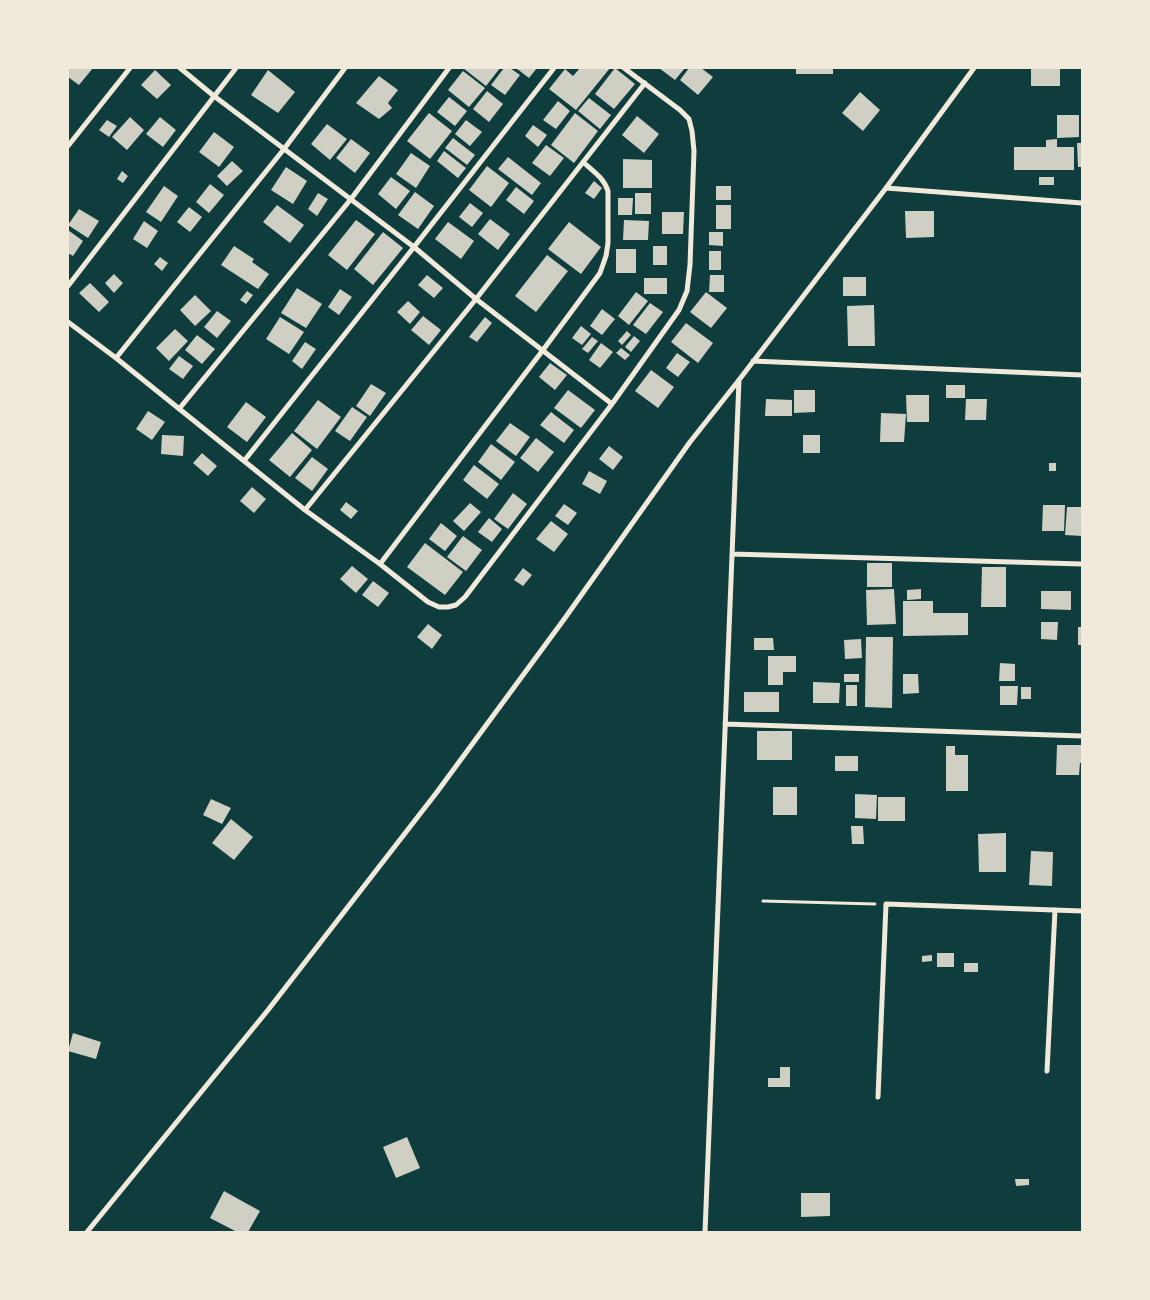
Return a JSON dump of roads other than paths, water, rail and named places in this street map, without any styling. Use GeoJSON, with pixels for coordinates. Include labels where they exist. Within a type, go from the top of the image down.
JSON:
{"type":"FeatureCollection","features":[{"type":"Feature","properties":{"kind":"street"},"geometry":{"type":"LineString","coordinates":[[68,146],[130,68]]}},
{"type":"Feature","properties":{"kind":"street"},"geometry":{"type":"LineString","coordinates":[[180,68],[214,96],[414,247],[476,299],[612,404]]}},
{"type":"Feature","properties":{"kind":"street"},"geometry":{"type":"LineString","coordinates":[[68,286],[236,68]]}},
{"type":"Feature","properties":{"kind":"street"},"geometry":{"type":"LineString","coordinates":[[116,358],[284,149],[345,68]]}},
{"type":"Feature","properties":{"kind":"street"},"geometry":{"type":"LineString","coordinates":[[179,409],[351,199],[449,68]]}},
{"type":"Feature","properties":{"kind":"street"},"geometry":{"type":"LineString","coordinates":[[244,461],[554,68]]}},
{"type":"Feature","properties":{"kind":"street"},"geometry":{"type":"LineString","coordinates":[[68,322],[116,358],[305,510],[380,564],[428,602],[439,607],[448,607],[456,604],[465,597],[612,404],[679,310],[688,291],[693,160],[692,131],[688,119],[680,110],[624,68]]}},
{"type":"Feature","properties":{"kind":"street"},"geometry":{"type":"LineString","coordinates":[[87,1232],[268,1010],[437,792],[565,618],[690,442],[886,188],[974,68]]}},
{"type":"Feature","properties":{"kind":"street"},"geometry":{"type":"LineString","coordinates":[[305,510],[476,299],[645,83]]}},
{"type":"Feature","properties":{"kind":"street"},"geometry":{"type":"LineString","coordinates":[[380,564],[600,273],[608,243],[608,191],[602,178],[584,162]]}},
{"type":"Feature","properties":{"kind":"street"},"geometry":{"type":"LineString","coordinates":[[886,188],[1082,203]]}},
{"type":"Feature","properties":{"kind":"street"},"geometry":{"type":"LineString","coordinates":[[753,361],[1082,375]]}},
{"type":"Feature","properties":{"kind":"street"},"geometry":{"type":"LineString","coordinates":[[705,1232],[739,380]]}},
{"type":"Feature","properties":{"kind":"street"},"geometry":{"type":"LineString","coordinates":[[732,554],[1082,564]]}},
{"type":"Feature","properties":{"kind":"street"},"geometry":{"type":"LineString","coordinates":[[725,724],[1082,736]]}},
{"type":"Feature","properties":{"kind":"street"},"geometry":{"type":"LineString","coordinates":[[878,1097],[886,904],[1082,911]]}},
{"type":"Feature","properties":{"kind":"street"},"geometry":{"type":"LineString","coordinates":[[1047,1071],[1055,910]]}}]}
